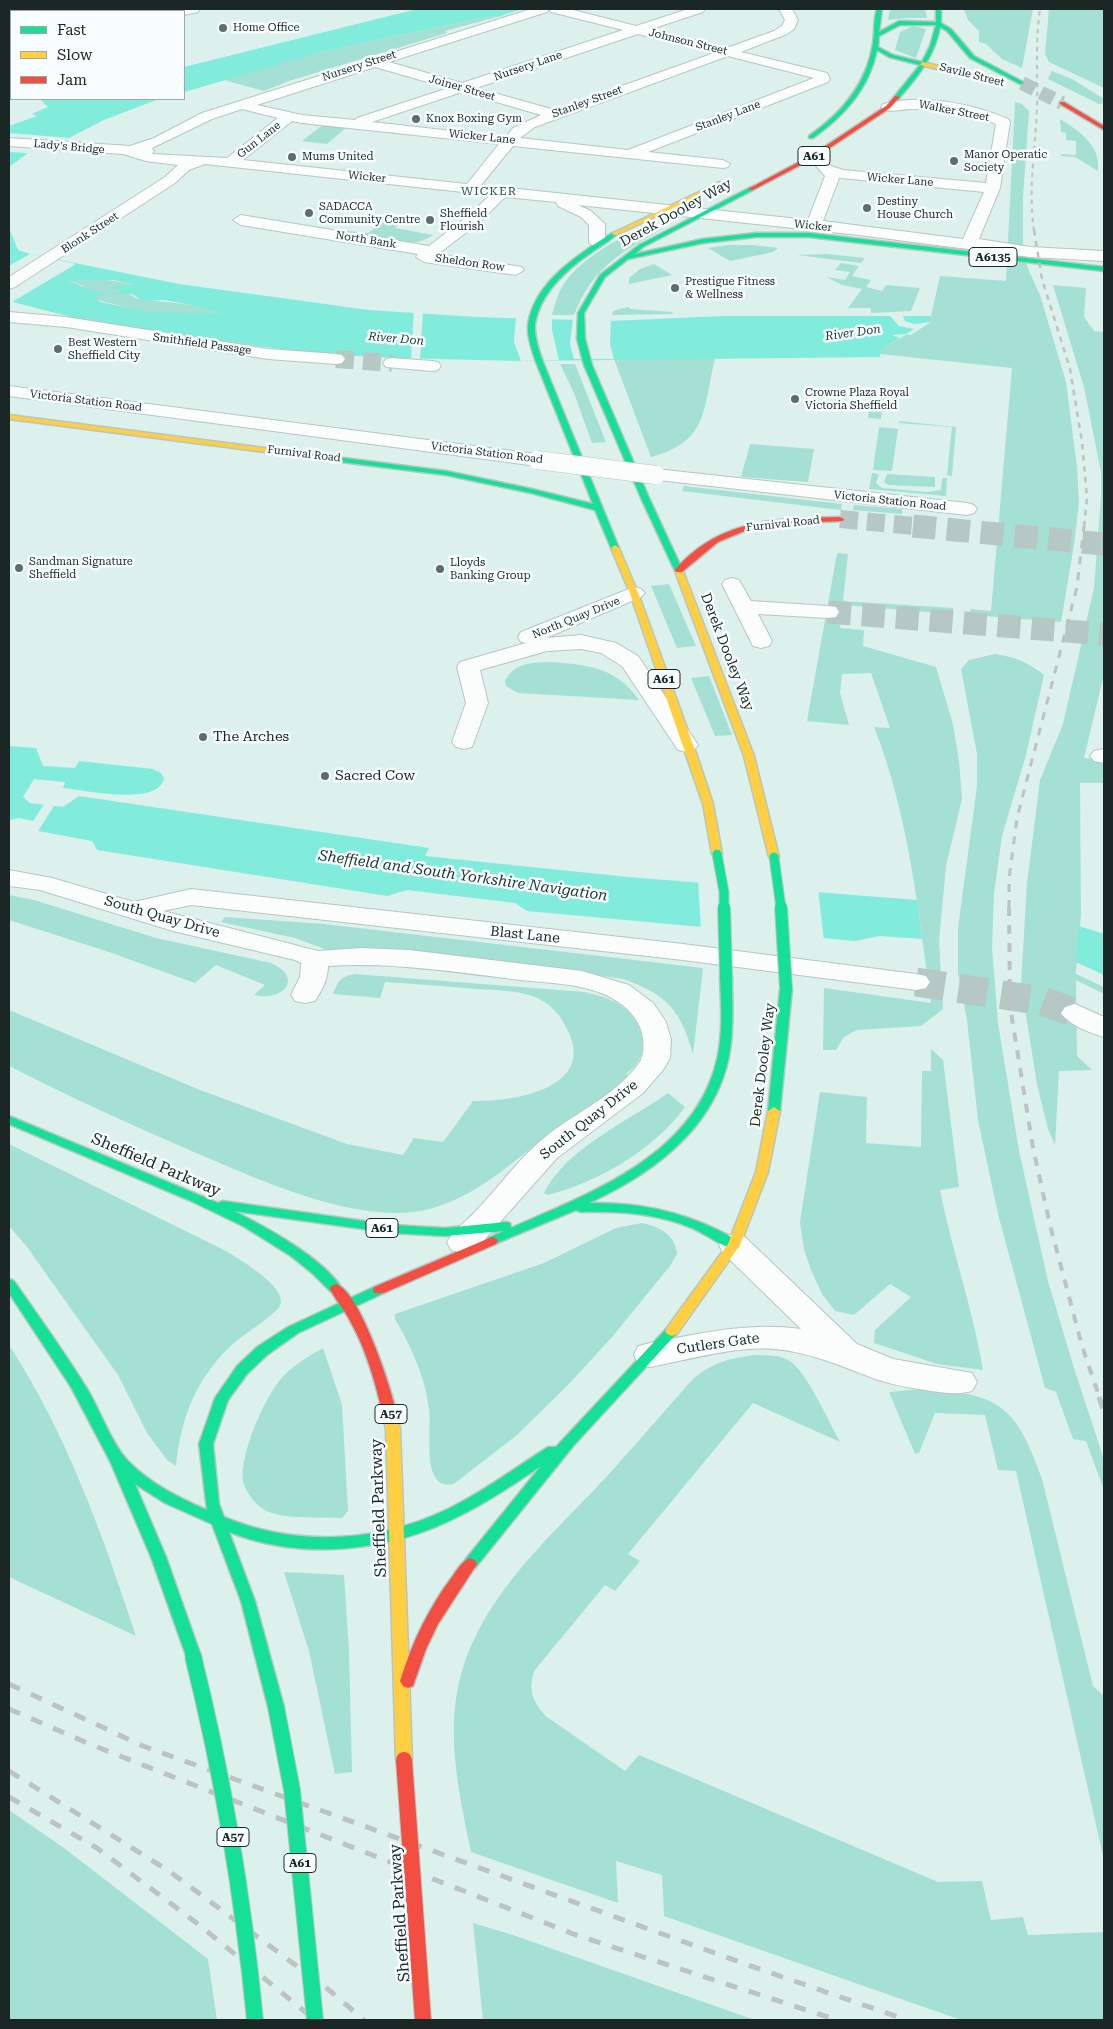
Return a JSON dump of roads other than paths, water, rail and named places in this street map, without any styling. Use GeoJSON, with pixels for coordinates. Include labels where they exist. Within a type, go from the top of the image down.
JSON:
{"type":"FeatureCollection","features":[{"type":"Feature","properties":{"kind":"main road","name":"A61"},"geometry":{"type":"LineString","coordinates":[[803,142],[840,117],[858,95],[875,47],[877,35],[876,17],[879,9]]}},
{"type":"Feature","properties":{"kind":"main road","name":"Derek Dooley Way"},"geometry":{"type":"LineString","coordinates":[[569,1441],[666,1339],[734,1245],[762,1172],[777,1093],[786,989],[784,928],[774,857],[750,756],[680,570],[645,498],[588,364],[581,339],[581,313],[586,301],[602,276],[641,246],[814,156],[888,107],[914,79],[935,44],[940,24],[939,9]]}},
{"type":"Feature","properties":{"kind":"main road"},"geometry":{"type":"LineString","coordinates":[[877,35],[899,23],[940,24]]}},
{"type":"Feature","properties":{"kind":"main road","name":"Savile Street"},"geometry":{"type":"LineString","coordinates":[[875,47],[891,56],[1022,85],[975,60],[966,52],[950,28],[940,24]]}},
{"type":"Feature","properties":{"kind":"main road"},"geometry":{"type":"LineString","coordinates":[[1062,102],[1104,128]]}},
{"type":"Feature","properties":{"kind":"main road","name":"Derek Dooley Way"},"geometry":{"type":"LineString","coordinates":[[558,1213],[628,1178],[671,1147],[690,1127],[712,1093],[722,1068],[725,1039],[724,892],[708,804],[692,753],[634,593],[597,508],[542,364],[533,335],[532,325],[544,294],[568,265],[597,243],[729,180]]}},
{"type":"Feature","properties":{"kind":"main road","name":"Wicker"},"geometry":{"type":"LineString","coordinates":[[626,258],[686,242],[746,236],[814,235],[883,242],[972,255],[1103,264]]}},
{"type":"Feature","properties":{"kind":"main road","name":"Furnival Road"},"geometry":{"type":"LineString","coordinates":[[9,417],[446,473],[532,491],[597,508]]}},
{"type":"Feature","properties":{"kind":"main road","name":"Furnival Road"},"geometry":{"type":"LineString","coordinates":[[680,570],[715,539],[743,528],[756,525],[840,519]]}},
{"type":"Feature","properties":{"kind":"main road","name":"Sheffield Parkway"},"geometry":{"type":"LineString","coordinates":[[9,1120],[207,1203],[290,1248],[317,1269],[347,1304],[362,1326],[381,1374],[390,1406],[393,1429],[404,1760],[423,2020]]}},
{"type":"Feature","properties":{"kind":"main road","name":"A61"},"geometry":{"type":"LineString","coordinates":[[207,1203],[322,1218],[372,1228],[444,1232],[512,1225],[576,1208],[612,1206],[664,1212],[706,1227],[734,1245]]}},
{"type":"Feature","properties":{"kind":"main road","name":"A61"},"geometry":{"type":"LineString","coordinates":[[315,2020],[292,1790],[276,1706],[248,1601],[212,1504],[206,1444],[222,1398],[242,1370],[276,1340],[347,1304],[558,1213]]}},
{"type":"Feature","properties":{"kind":"main road","name":"A61"},"geometry":{"type":"LineString","coordinates":[[9,1284],[63,1363],[113,1454],[126,1469],[160,1494],[259,1536],[314,1543],[346,1542],[396,1533],[452,1513],[569,1441]]}},
{"type":"Feature","properties":{"kind":"main road","name":"A61"},"geometry":{"type":"LineString","coordinates":[[403,1721],[410,1675],[428,1624],[455,1584],[569,1441]]}},
{"type":"Feature","properties":{"kind":"main road","name":"A57"},"geometry":{"type":"LineString","coordinates":[[113,1454],[154,1548],[193,1656],[219,1757],[230,1820],[255,2020]]}},
{"type":"Feature","properties":{"kind":"street","name":"Nursery Street"},"geometry":{"type":"LineString","coordinates":[[128,151],[148,146],[207,116],[542,9]]}},
{"type":"Feature","properties":{"kind":"street","name":"Johnson Street"},"geometry":{"type":"LineString","coordinates":[[555,9],[822,76]]}},
{"type":"Feature","properties":{"kind":"street","name":"Nursery Lane"},"geometry":{"type":"LineString","coordinates":[[358,124],[364,119],[699,9]]}},
{"type":"Feature","properties":{"kind":"street","name":"Stanley Street"},"geometry":{"type":"LineString","coordinates":[[471,188],[518,131],[552,114],[772,36],[789,28],[792,19],[785,9]]}},
{"type":"Feature","properties":{"kind":"street","name":"Joiner Street"},"geometry":{"type":"LineString","coordinates":[[372,62],[552,114]]}},
{"type":"Feature","properties":{"kind":"street","name":"Stanley Lane"},"geometry":{"type":"LineString","coordinates":[[629,154],[823,79],[822,76]]}},
{"type":"Feature","properties":{"kind":"street","name":"Walker Street"},"geometry":{"type":"LineString","coordinates":[[888,107],[915,103],[939,106],[1003,122],[993,188],[977,241]]}},
{"type":"Feature","properties":{"kind":"street","name":"Wicker Lane"},"geometry":{"type":"LineString","coordinates":[[241,105],[288,117],[723,164]]}},
{"type":"Feature","properties":{"kind":"street","name":"Gun Lane"},"geometry":{"type":"LineString","coordinates":[[230,163],[288,117]]}},
{"type":"Feature","properties":{"kind":"street"},"geometry":{"type":"LineString","coordinates":[[179,131],[176,140],[185,154]]}},
{"type":"Feature","properties":{"kind":"street","name":"Lady's Bridge"},"geometry":{"type":"LineString","coordinates":[[9,142],[128,151]]}},
{"type":"Feature","properties":{"kind":"street","name":"Wicker"},"geometry":{"type":"LineString","coordinates":[[128,151],[185,154],[204,160]]}},
{"type":"Feature","properties":{"kind":"street","name":"Wicker"},"geometry":{"type":"LineString","coordinates":[[128,151],[138,155],[189,161],[204,160],[813,226],[977,241],[1103,264]]}},
{"type":"Feature","properties":{"kind":"street"},"geometry":{"type":"LineString","coordinates":[[814,156],[833,175],[813,226],[883,242]]}},
{"type":"Feature","properties":{"kind":"street","name":"Blonk Street"},"geometry":{"type":"LineString","coordinates":[[9,284],[170,180],[184,167],[204,160]]}},
{"type":"Feature","properties":{"kind":"street","name":"Blonk Street"},"geometry":{"type":"LineString","coordinates":[[170,180],[210,169],[251,165]]}},
{"type":"Feature","properties":{"kind":"street","name":"Wicker Lane"},"geometry":{"type":"LineString","coordinates":[[829,171],[861,177],[993,188]]}},
{"type":"Feature","properties":{"kind":"street"},"geometry":{"type":"LineString","coordinates":[[428,254],[488,207],[501,192]]}},
{"type":"Feature","properties":{"kind":"street","name":"Wicker"},"geometry":{"type":"LineString","coordinates":[[531,194],[564,204],[586,214],[597,224],[597,243]]}},
{"type":"Feature","properties":{"kind":"street","name":"North Bank"},"geometry":{"type":"LineString","coordinates":[[241,220],[428,254]]}},
{"type":"Feature","properties":{"kind":"street","name":"Sheldon Row"},"geometry":{"type":"LineString","coordinates":[[428,254],[516,270]]}},
{"type":"Feature","properties":{"kind":"street","name":"Smithfield Passage"},"geometry":{"type":"LineString","coordinates":[[9,317],[65,322],[204,345],[311,359],[336,359]]}},
{"type":"Feature","properties":{"kind":"street"},"geometry":{"type":"LineString","coordinates":[[392,363],[432,366]]}},
{"type":"Feature","properties":{"kind":"street","name":"Victoria Station Road"},"geometry":{"type":"LineString","coordinates":[[9,391],[656,475],[967,509]]}},
{"type":"Feature","properties":{"kind":"street"},"geometry":{"type":"LineString","coordinates":[[732,584],[761,640]]}},
{"type":"Feature","properties":{"kind":"street","name":"North Quay Drive"},"geometry":{"type":"LineString","coordinates":[[493,658],[536,633],[634,593]]}},
{"type":"Feature","properties":{"kind":"street"},"geometry":{"type":"LineString","coordinates":[[744,607],[828,612]]}},
{"type":"Feature","properties":{"kind":"street","name":"North Quay Drive"},"geometry":{"type":"LineString","coordinates":[[464,742],[477,702],[468,667],[537,646],[560,642],[590,643],[615,650],[630,661],[692,753]]}},
{"type":"Feature","properties":{"kind":"street","name":"South Quay Drive"},"geometry":{"type":"LineString","coordinates":[[9,878],[44,883],[182,925],[292,950],[314,959],[361,956],[409,958],[582,979],[602,983],[622,993],[640,1006],[651,1021],[658,1048],[648,1071],[632,1087],[549,1149],[524,1173],[477,1230],[443,1257],[406,1279]]}},
{"type":"Feature","properties":{"kind":"street","name":"Blast Lane"},"geometry":{"type":"LineString","coordinates":[[134,910],[191,897],[683,952],[916,982]]}},
{"type":"Feature","properties":{"kind":"street"},"geometry":{"type":"LineString","coordinates":[[305,995],[313,979],[314,959]]}},
{"type":"Feature","properties":{"kind":"street"},"geometry":{"type":"LineString","coordinates":[[1075,1013],[1104,1028]]}},
{"type":"Feature","properties":{"kind":"street","name":"Cutlers Gate"},"geometry":{"type":"LineString","coordinates":[[734,1245],[845,1352]]}},
{"type":"Feature","properties":{"kind":"street","name":"Cutlers Gate"},"geometry":{"type":"LineString","coordinates":[[650,1355],[734,1339],[772,1337],[807,1342],[845,1352],[887,1370],[960,1382]]}},
{"type":"Feature","properties":{"kind":"water"},"geometry":{"type":"Polygon","coordinates":[[[417,9],[523,9],[497,17],[491,16],[321,52],[185,92],[185,67],[417,9]]]}},
{"type":"Feature","properties":{"kind":"water"},"geometry":{"type":"Polygon","coordinates":[[[41,100],[156,100],[104,120],[69,138],[28,153],[9,167],[9,126],[37,116],[32,114],[48,107],[41,100]]]}},
{"type":"Feature","properties":{"kind":"water","name":"River Don"},"geometry":{"type":"Polygon","coordinates":[[[9,228],[18,250],[30,254],[179,284],[369,310],[476,317],[611,321],[722,316],[931,316],[928,321],[906,334],[892,335],[900,338],[881,350],[880,357],[521,361],[321,354],[169,335],[71,317],[9,301],[9,228]],[[69,280],[102,293],[123,290],[107,287],[134,285],[114,280],[69,280]],[[109,294],[93,297],[101,302],[148,312],[223,314],[164,300],[142,300],[132,294],[109,294]]]}},
{"type":"Feature","properties":{"kind":"water","name":"Sheffield and South Yorkshire Navigation"},"geometry":{"type":"Polygon","coordinates":[[[9,746],[36,748],[43,766],[75,768],[79,761],[153,769],[161,773],[164,778],[159,787],[149,792],[120,795],[63,788],[65,782],[34,779],[23,797],[30,803],[63,807],[79,796],[429,848],[425,856],[628,877],[917,900],[922,939],[880,936],[855,941],[527,911],[515,903],[407,890],[387,896],[97,850],[92,841],[38,831],[42,823],[19,818],[9,820],[9,746]]]}},
{"type":"Feature","properties":{"kind":"water"},"geometry":{"type":"Polygon","coordinates":[[[1079,926],[1104,934],[1104,975],[1076,962],[1079,926]]]}},
{"type":"Feature","properties":{"kind":"tunnel"},"geometry":{"type":"LineString","coordinates":[[1022,83],[1062,103]]}},
{"type":"Feature","properties":{"kind":"tunnel"},"geometry":{"type":"LineString","coordinates":[[336,359],[392,363]]}},
{"type":"Feature","properties":{"kind":"tunnel"},"geometry":{"type":"LineString","coordinates":[[840,519],[926,527]]}},
{"type":"Feature","properties":{"kind":"tunnel"},"geometry":{"type":"LineString","coordinates":[[913,526],[1104,544]]}},
{"type":"Feature","properties":{"kind":"tunnel"},"geometry":{"type":"LineString","coordinates":[[828,612],[1104,634]]}},
{"type":"Feature","properties":{"kind":"tunnel"},"geometry":{"type":"LineString","coordinates":[[916,982],[1043,1001],[1075,1013]]}},
{"type":"Feature","properties":{"kind":"railway"},"geometry":{"type":"LineString","coordinates":[[1034,231],[1032,185],[1037,109],[1037,46],[1040,9]]}},
{"type":"Feature","properties":{"kind":"railway"},"geometry":{"type":"LineString","coordinates":[[1034,230],[1042,279],[1070,369],[1082,442],[1087,498],[1084,527]]}},
{"type":"Feature","properties":{"kind":"railway"},"geometry":{"type":"LineString","coordinates":[[1009,907],[1009,879],[1017,818],[1077,587],[1084,526]]}},
{"type":"Feature","properties":{"kind":"railway"},"geometry":{"type":"LineString","coordinates":[[1009,907],[1010,1006],[1033,1148],[1050,1225],[1082,1346],[1100,1399]]}},
{"type":"Feature","properties":{"kind":"railway"},"geometry":{"type":"LineString","coordinates":[[1099,1397],[1104,1412]]}},
{"type":"Feature","properties":{"kind":"railway"},"geometry":{"type":"LineString","coordinates":[[9,1684],[143,1746],[748,1965],[907,2020]]}},
{"type":"Feature","properties":{"kind":"railway"},"geometry":{"type":"LineString","coordinates":[[9,1709],[92,1745],[576,1935],[837,2020]]}},
{"type":"Feature","properties":{"kind":"railway"},"geometry":{"type":"LineString","coordinates":[[9,1771],[169,1871],[329,1990],[364,2020]]}},
{"type":"Feature","properties":{"kind":"railway"},"geometry":{"type":"LineString","coordinates":[[9,1797],[97,1848],[198,1924],[315,2020]]}},
{"type":"Feature","properties":{"kind":"place","name":"Home Office"},"geometry":{"type":"Point","coordinates":[223,28]}},
{"type":"Feature","properties":{"kind":"place","name":"Knox Boxing Gym"},"geometry":{"type":"Point","coordinates":[416,119]}},
{"type":"Feature","properties":{"kind":"place","name":"Mums United"},"geometry":{"type":"Point","coordinates":[292,157]}},
{"type":"Feature","properties":{"kind":"place","name":"Manor Operatic Society"},"geometry":{"type":"Point","coordinates":[954,161]}},
{"type":"Feature","properties":{"kind":"place","name":"Destiny House Church"},"geometry":{"type":"Point","coordinates":[867,208]}},
{"type":"Feature","properties":{"kind":"place","name":"SADACCA Community Centre"},"geometry":{"type":"Point","coordinates":[309,213]}},
{"type":"Feature","properties":{"kind":"place","name":"Sheffield Flourish"},"geometry":{"type":"Point","coordinates":[430,220]}},
{"type":"Feature","properties":{"kind":"place","name":"Prestigue Fitness & Wellness"},"geometry":{"type":"Point","coordinates":[675,288]}},
{"type":"Feature","properties":{"kind":"place","name":"Best Western Sheffield City"},"geometry":{"type":"Point","coordinates":[58,349]}},
{"type":"Feature","properties":{"kind":"place","name":"Crowne Plaza Royal Victoria Sheffield"},"geometry":{"type":"Point","coordinates":[795,399]}},
{"type":"Feature","properties":{"kind":"place","name":"Sandman Signature Sheffield"},"geometry":{"type":"Point","coordinates":[19,568]}},
{"type":"Feature","properties":{"kind":"place","name":"Lloyds Banking Group"},"geometry":{"type":"Point","coordinates":[440,569]}},
{"type":"Feature","properties":{"kind":"place","name":"The Arches"},"geometry":{"type":"Point","coordinates":[203,737]}},
{"type":"Feature","properties":{"kind":"place","name":"Sacred Cow"},"geometry":{"type":"Point","coordinates":[325,776]}},
{"type":"Feature","properties":{"kind":"district","name":"WICKER"},"geometry":{"type":"Point","coordinates":[489,191]}}]}
